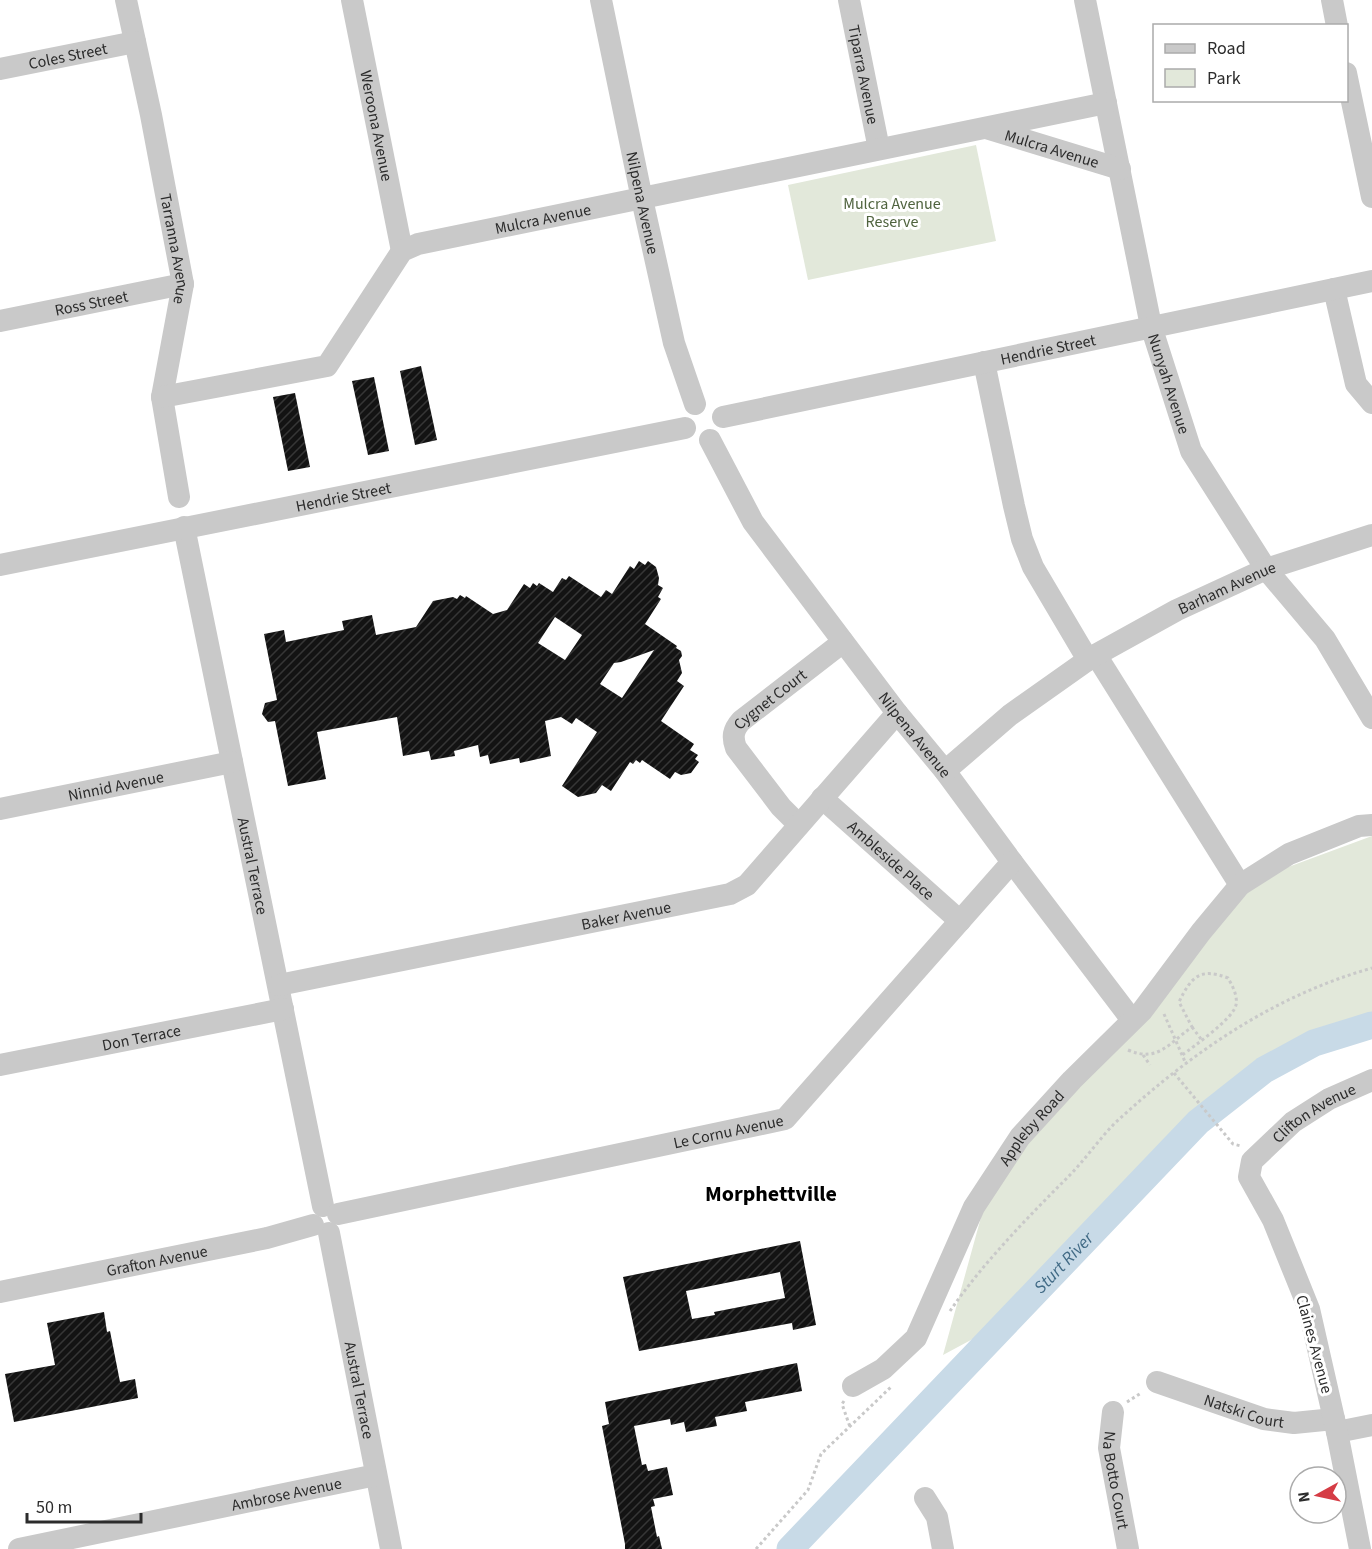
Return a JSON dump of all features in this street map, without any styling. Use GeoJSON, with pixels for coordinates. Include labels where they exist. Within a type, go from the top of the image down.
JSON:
{"type":"FeatureCollection","features":[{"type":"Feature","properties":{"kind":"street","name":"Tarranna Avenue"},"geometry":{"type":"LineString","coordinates":[[126,0],[151,115],[183,284],[162,398],[179,497]]}},
{"type":"Feature","properties":{"kind":"street","name":"Weroona Avenue"},"geometry":{"type":"LineString","coordinates":[[352,0],[402,251]]}},
{"type":"Feature","properties":{"kind":"street","name":"Nilpena Avenue"},"geometry":{"type":"LineString","coordinates":[[601,0],[674,343],[695,404]]}},
{"type":"Feature","properties":{"kind":"street","name":"Tiparra Avenue"},"geometry":{"type":"LineString","coordinates":[[849,0],[879,149]]}},
{"type":"Feature","properties":{"kind":"street","name":"Nunyah Avenue"},"geometry":{"type":"LineString","coordinates":[[1085,0],[1151,326],[1191,451],[1266,569],[1326,639],[1372,718]]}},
{"type":"Feature","properties":{"kind":"street"},"geometry":{"type":"LineString","coordinates":[[1332,0],[1337,24]]}},
{"type":"Feature","properties":{"kind":"street","name":"Coles Street"},"geometry":{"type":"LineString","coordinates":[[0,69],[135,42]]}},
{"type":"Feature","properties":{"kind":"street"},"geometry":{"type":"LineString","coordinates":[[1348,78],[1372,197]]}},
{"type":"Feature","properties":{"kind":"street","name":"Mulcra Avenue"},"geometry":{"type":"LineString","coordinates":[[402,251],[418,244],[1106,102]]}},
{"type":"Feature","properties":{"kind":"street","name":"Mulcra Avenue"},"geometry":{"type":"LineString","coordinates":[[985,128],[1120,169]]}},
{"type":"Feature","properties":{"kind":"street"},"geometry":{"type":"LineString","coordinates":[[162,398],[327,366],[402,251]]}},
{"type":"Feature","properties":{"kind":"street","name":"Hendrie Street"},"geometry":{"type":"LineString","coordinates":[[723,417],[1372,281]]}},
{"type":"Feature","properties":{"kind":"street","name":"Ross Street"},"geometry":{"type":"LineString","coordinates":[[0,321],[183,284]]}},
{"type":"Feature","properties":{"kind":"street"},"geometry":{"type":"LineString","coordinates":[[1334,289],[1356,384],[1372,403]]}},
{"type":"Feature","properties":{"kind":"street"},"geometry":{"type":"LineString","coordinates":[[984,362],[1014,506],[1022,539],[1033,567],[1240,885]]}},
{"type":"Feature","properties":{"kind":"street"},"geometry":{"type":"LineString","coordinates":[[702,402],[713,405],[723,417],[722,429],[710,440],[699,441],[693,438],[685,428],[686,414],[695,404],[702,402]]}},
{"type":"Feature","properties":{"kind":"street","name":"Hendrie Street"},"geometry":{"type":"LineString","coordinates":[[0,565],[685,428]]}},
{"type":"Feature","properties":{"kind":"street","name":"Nilpena Avenue"},"geometry":{"type":"LineString","coordinates":[[710,440],[753,522],[897,713],[945,771],[1132,1020]]}},
{"type":"Feature","properties":{"kind":"street","name":"Austral Terrace"},"geometry":{"type":"LineString","coordinates":[[184,527],[284,1009],[391,1549]]}},
{"type":"Feature","properties":{"kind":"street","name":"Barham Avenue"},"geometry":{"type":"LineString","coordinates":[[945,771],[1010,716],[1092,657],[1177,610],[1266,569],[1372,535]]}},
{"type":"Feature","properties":{"kind":"street","name":"Cygnet Court"},"geometry":{"type":"LineString","coordinates":[[799,825],[781,807],[736,748],[734,731],[741,721],[843,642]]}},
{"type":"Feature","properties":{"kind":"street","name":"Baker Avenue"},"geometry":{"type":"LineString","coordinates":[[279,985],[730,894],[747,885],[897,713]]}},
{"type":"Feature","properties":{"kind":"street","name":"Ninnid Avenue"},"geometry":{"type":"LineString","coordinates":[[0,809],[232,762]]}},
{"type":"Feature","properties":{"kind":"street","name":"Ambleside Place"},"geometry":{"type":"LineString","coordinates":[[822,798],[960,921]]}},
{"type":"Feature","properties":{"kind":"street","name":"Appleby Road"},"geometry":{"type":"LineString","coordinates":[[853,1386],[883,1369],[916,1338],[974,1207],[1020,1137],[1072,1080],[1142,1011],[1201,932],[1240,885],[1289,854],[1359,826],[1372,825]]}},
{"type":"Feature","properties":{"kind":"street","name":"Le Cornu Avenue"},"geometry":{"type":"LineString","coordinates":[[326,1219],[784,1119],[1012,862]]}},
{"type":"Feature","properties":{"kind":"street","name":"Don Terrace"},"geometry":{"type":"LineString","coordinates":[[0,1065],[284,1009]]}},
{"type":"Feature","properties":{"kind":"street","name":"Clifton Avenue"},"geometry":{"type":"LineString","coordinates":[[1260,1151],[1293,1122],[1320,1104],[1372,1080]]}},
{"type":"Feature","properties":{"kind":"street","name":"Claines Avenue"},"geometry":{"type":"LineString","coordinates":[[1260,1151],[1252,1161],[1249,1177],[1273,1220],[1309,1309],[1336,1425],[1360,1549]]}},
{"type":"Feature","properties":{"kind":"street","name":"Grafton Avenue"},"geometry":{"type":"LineString","coordinates":[[0,1292],[267,1238],[326,1219]]}},
{"type":"Feature","properties":{"kind":"street","name":"Natski Court"},"geometry":{"type":"LineString","coordinates":[[1157,1382],[1264,1419],[1294,1424],[1372,1425]]}},
{"type":"Feature","properties":{"kind":"street","name":"Na Botto Court"},"geometry":{"type":"LineString","coordinates":[[1113,1412],[1109,1448],[1128,1549]]}},
{"type":"Feature","properties":{"kind":"street","name":"Ambrose Avenue"},"geometry":{"type":"LineString","coordinates":[[19,1549],[376,1475]]}},
{"type":"Feature","properties":{"kind":"street"},"geometry":{"type":"LineString","coordinates":[[925,1498],[937,1517],[944,1549]]}},
{"type":"Feature","properties":{"kind":"path"},"geometry":{"type":"LineString","coordinates":[[947,1318],[970,1284],[1114,1124],[1174,1073],[1226,1035],[1287,999],[1327,982],[1372,968]]}},
{"type":"Feature","properties":{"kind":"path"},"geometry":{"type":"LineString","coordinates":[[1181,1056],[1201,1040],[1232,1014],[1236,1004],[1234,988],[1228,978],[1214,973],[1200,975],[1190,980],[1179,1002],[1201,1040]]}},
{"type":"Feature","properties":{"kind":"path"},"geometry":{"type":"LineString","coordinates":[[1155,993],[1186,1064]]}},
{"type":"Feature","properties":{"kind":"path"},"geometry":{"type":"LineString","coordinates":[[1143,1055],[1162,1051],[1192,1027]]}},
{"type":"Feature","properties":{"kind":"path"},"geometry":{"type":"LineString","coordinates":[[1112,1042],[1143,1055],[1150,1065]]}},
{"type":"Feature","properties":{"kind":"path"},"geometry":{"type":"LineString","coordinates":[[1174,1073],[1233,1144],[1260,1151]]}},
{"type":"Feature","properties":{"kind":"path"},"geometry":{"type":"LineString","coordinates":[[756,1549],[808,1490],[821,1454],[898,1380]]}},
{"type":"Feature","properties":{"kind":"path"},"geometry":{"type":"LineString","coordinates":[[1113,1412],[1157,1382]]}},
{"type":"Feature","properties":{"kind":"path"},"geometry":{"type":"LineString","coordinates":[[850,1427],[842,1404],[853,1386]]}},
{"type":"Feature","properties":{"kind":"green space","name":"Mulcra Avenue Reserve"},"geometry":{"type":"Polygon","coordinates":[[[976,145],[996,241],[808,280],[788,185],[976,145]]]}},
{"type":"Feature","properties":{"kind":"green space"},"geometry":{"type":"Polygon","coordinates":[[[1372,836],[1372,1025],[1314,1043],[1264,1070],[1198,1122],[1010,1319],[943,1355],[991,1181],[1240,885],[1372,836]]]}},
{"type":"Feature","properties":{"kind":"building"},"geometry":{"type":"Polygon","coordinates":[[[421,366],[437,440],[415,445],[400,371],[421,366]]]}},
{"type":"Feature","properties":{"kind":"building"},"geometry":{"type":"Polygon","coordinates":[[[374,377],[389,451],[368,455],[352,381],[374,377]]]}},
{"type":"Feature","properties":{"kind":"building"},"geometry":{"type":"Polygon","coordinates":[[[295,393],[310,467],[288,471],[273,397],[295,393]]]}},
{"type":"Feature","properties":{"kind":"building"},"geometry":{"type":"Polygon","coordinates":[[[639,561],[645,565],[648,561],[656,567],[658,585],[663,588],[658,597],[661,599],[645,624],[681,651],[682,656],[679,660],[682,673],[677,681],[684,686],[661,721],[694,744],[690,750],[698,755],[695,759],[699,762],[691,773],[681,775],[675,772],[670,779],[642,760],[640,763],[636,760],[633,764],[630,762],[611,791],[602,785],[596,793],[578,797],[562,786],[597,732],[576,718],[572,724],[561,717],[545,721],[551,756],[520,763],[519,758],[490,764],[488,755],[480,757],[478,745],[454,751],[455,756],[431,760],[429,751],[403,756],[397,717],[317,732],[326,779],[288,786],[275,721],[268,722],[262,714],[265,703],[277,700],[264,634],[284,630],[286,642],[344,630],[342,621],[372,615],[376,635],[416,627],[433,601],[453,597],[457,599],[460,595],[465,598],[466,596],[493,614],[507,610],[524,584],[530,588],[533,583],[537,586],[539,583],[553,592],[562,578],[566,580],[569,576],[601,597],[606,590],[612,594],[630,566],[634,569],[639,561]],[[555,617],[538,643],[565,660],[582,635],[555,617]],[[654,650],[614,663],[600,684],[622,698],[654,650]]]}},
{"type":"Feature","properties":{"kind":"building"},"geometry":{"type":"Polygon","coordinates":[[[800,1241],[816,1325],[793,1330],[792,1323],[639,1351],[623,1277],[800,1241]],[[780,1272],[686,1291],[692,1319],[715,1315],[714,1312],[785,1298],[780,1272]]]}},
{"type":"Feature","properties":{"kind":"building"},"geometry":{"type":"Polygon","coordinates":[[[104,1312],[120,1382],[135,1379],[138,1398],[14,1422],[5,1374],[55,1365],[47,1323],[104,1312]]]}},
{"type":"Feature","properties":{"kind":"building"},"geometry":{"type":"Polygon","coordinates":[[[797,1363],[802,1391],[745,1402],[747,1411],[715,1417],[717,1426],[686,1432],[684,1422],[671,1425],[670,1419],[634,1426],[642,1465],[646,1464],[648,1471],[667,1467],[673,1495],[653,1499],[655,1506],[651,1507],[662,1549],[625,1549],[602,1426],[609,1424],[605,1402],[797,1363]]]}},
{"type":"Feature","properties":{"kind":"waterway","name":"Sturt River"},"geometry":{"type":"LineString","coordinates":[[790,1549],[1198,1122],[1264,1070],[1314,1043],[1372,1025]]}},
{"type":"Feature","properties":{"kind":"district","name":"Morphettville"},"geometry":{"type":"Point","coordinates":[771,1193]}}]}
